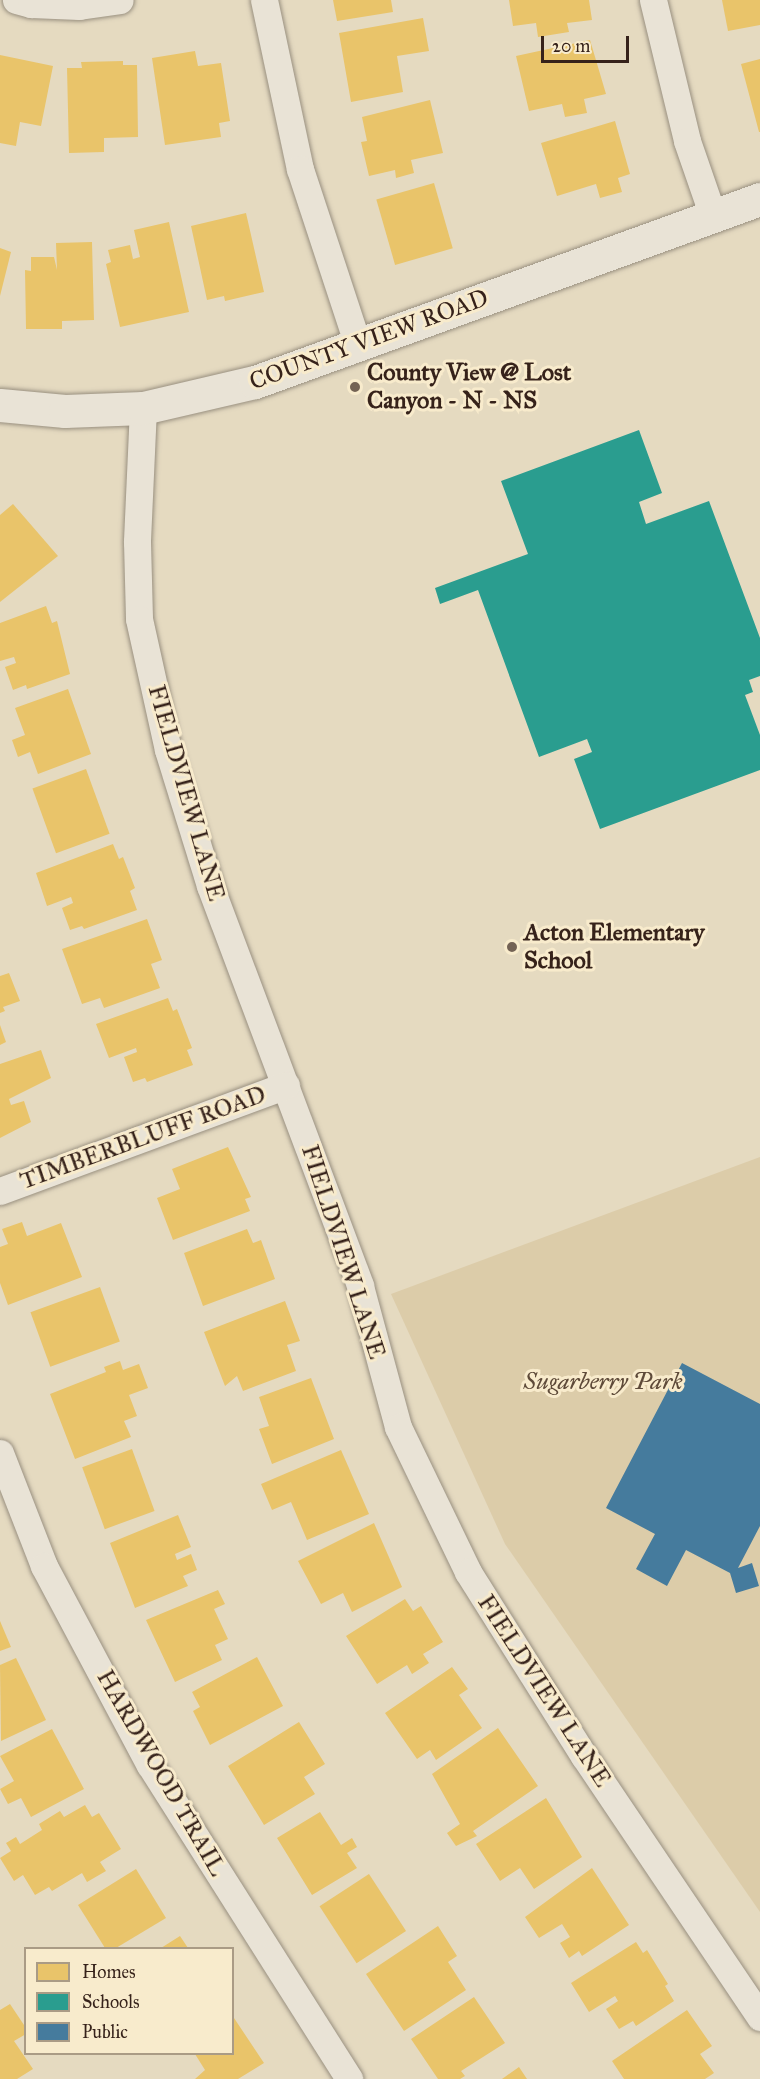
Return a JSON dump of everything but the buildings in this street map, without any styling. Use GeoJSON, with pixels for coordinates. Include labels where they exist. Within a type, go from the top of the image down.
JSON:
{"type":"FeatureCollection","features":[{"type":"Feature","properties":{"kind":"street"},"geometry":{"type":"LineString","coordinates":[[16,0],[31,4],[79,6],[120,0]]}},
{"type":"Feature","properties":{"kind":"street"},"geometry":{"type":"LineString","coordinates":[[264,0],[300,169],[358,345]]}},
{"type":"Feature","properties":{"kind":"street"},"geometry":{"type":"LineString","coordinates":[[653,0],[687,141],[713,216]]}},
{"type":"Feature","properties":{"kind":"street","name":"COUNTY VIEW ROAD"},"geometry":{"type":"LineString","coordinates":[[0,405],[65,411],[143,408],[255,382],[760,199]]}},
{"type":"Feature","properties":{"kind":"street","name":"FIELDVIEW LANE"},"geometry":{"type":"LineString","coordinates":[[143,408],[137,542],[139,619],[168,750],[204,868],[360,1286],[398,1427],[468,1572],[584,1756],[760,2017]]}},
{"type":"Feature","properties":{"kind":"street","name":"TIMBERBLUFF ROAD"},"geometry":{"type":"LineString","coordinates":[[0,1191],[286,1085]]}},
{"type":"Feature","properties":{"kind":"street","name":"HARDWOOD TRAIL"},"geometry":{"type":"LineString","coordinates":[[0,1453],[44,1566],[150,1765],[349,2079]]}},
{"type":"Feature","properties":{"kind":"green space","name":"Sugarberry Park"},"geometry":{"type":"Polygon","coordinates":[[[760,1157],[760,1912],[505,1544],[391,1294],[760,1157]]]}},
{"type":"Feature","properties":{"kind":"place","name":"County View @ Lost Canyon - N - NS"},"geometry":{"type":"Point","coordinates":[355,387]}},
{"type":"Feature","properties":{"kind":"place","name":"Acton Elementary School"},"geometry":{"type":"Point","coordinates":[512,947]}}]}
